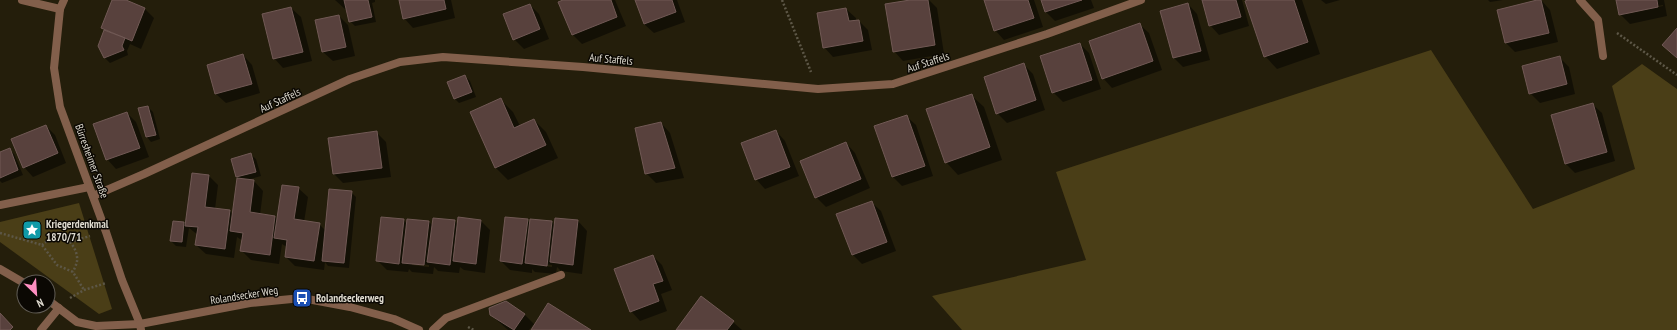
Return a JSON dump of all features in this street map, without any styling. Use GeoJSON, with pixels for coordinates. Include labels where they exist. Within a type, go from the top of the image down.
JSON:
{"type":"FeatureCollection","features":[{"type":"Feature","properties":{"kind":"street"},"geometry":{"type":"LineString","coordinates":[[22,0],[60,9]]}},
{"type":"Feature","properties":{"kind":"street","name":"Bürresheimer Straße"},"geometry":{"type":"LineString","coordinates":[[64,0],[60,9],[54,68],[60,107],[90,187],[122,280],[141,327]]}},
{"type":"Feature","properties":{"kind":"street","name":"Auf Staffels"},"geometry":{"type":"LineString","coordinates":[[93,196],[350,79],[400,62],[443,57],[583,67],[818,89],[893,84],[1047,34],[1141,0]]}},
{"type":"Feature","properties":{"kind":"street"},"geometry":{"type":"LineString","coordinates":[[1580,0],[1598,20],[1603,56]]}},
{"type":"Feature","properties":{"kind":"street"},"geometry":{"type":"LineString","coordinates":[[0,205],[90,187]]}},
{"type":"Feature","properties":{"kind":"street"},"geometry":{"type":"LineString","coordinates":[[0,269],[16,278]]}},
{"type":"Feature","properties":{"kind":"street"},"geometry":{"type":"LineString","coordinates":[[433,330],[446,318],[560,275]]}},
{"type":"Feature","properties":{"kind":"street","name":"Rolandsecker Weg"},"geometry":{"type":"LineString","coordinates":[[56,306],[77,322],[96,326],[141,327],[250,303],[302,298],[350,307],[394,319],[419,330]]}},
{"type":"Feature","properties":{"kind":"street"},"geometry":{"type":"LineString","coordinates":[[41,330],[59,308]]}},
{"type":"Feature","properties":{"kind":"path"},"geometry":{"type":"LineString","coordinates":[[782,0],[818,89]]}},
{"type":"Feature","properties":{"kind":"path"},"geometry":{"type":"LineString","coordinates":[[1598,20],[1677,75]]}},
{"type":"Feature","properties":{"kind":"path"},"geometry":{"type":"LineString","coordinates":[[0,232],[42,245],[57,265],[73,272],[84,290]]}},
{"type":"Feature","properties":{"kind":"path"},"geometry":{"type":"LineString","coordinates":[[70,242],[106,232]]}},
{"type":"Feature","properties":{"kind":"path"},"geometry":{"type":"LineString","coordinates":[[42,245],[53,237],[63,237],[70,242],[75,248],[77,256],[73,272]]}},
{"type":"Feature","properties":{"kind":"path"},"geometry":{"type":"LineString","coordinates":[[59,308],[73,295],[108,282]]}},
{"type":"Feature","properties":{"kind":"shaded area"},"geometry":{"type":"Polygon","coordinates":[[[1431,50],[1533,209],[1635,169],[1612,86],[1642,64],[1677,89],[1677,330],[962,330],[932,296],[1086,260],[1056,172],[1431,50]]]}},
{"type":"Feature","properties":{"kind":"shaded area"},"geometry":{"type":"Polygon","coordinates":[[[79,203],[112,309],[99,314],[56,283],[56,274],[44,274],[0,242],[0,222],[79,203]]]}},
{"type":"Feature","properties":{"kind":"building"},"geometry":{"type":"Polygon","coordinates":[[[112,0],[126,0],[145,8],[132,41],[101,28],[112,0]]]}},
{"type":"Feature","properties":{"kind":"building"},"geometry":{"type":"Polygon","coordinates":[[[344,0],[368,0],[372,17],[349,22],[344,0]]]}},
{"type":"Feature","properties":{"kind":"building"},"geometry":{"type":"Polygon","coordinates":[[[399,0],[444,0],[446,9],[403,19],[399,0]]]}},
{"type":"Feature","properties":{"kind":"building"},"geometry":{"type":"Polygon","coordinates":[[[563,0],[611,0],[617,17],[572,35],[558,2],[563,0]]]}},
{"type":"Feature","properties":{"kind":"building"},"geometry":{"type":"Polygon","coordinates":[[[635,0],[672,0],[676,12],[644,24],[635,0]]]}},
{"type":"Feature","properties":{"kind":"building"},"geometry":{"type":"Polygon","coordinates":[[[910,0],[928,0],[935,45],[893,52],[885,4],[910,0]]]}},
{"type":"Feature","properties":{"kind":"building"},"geometry":{"type":"Polygon","coordinates":[[[984,0],[1028,0],[1034,18],[994,31],[984,0]]]}},
{"type":"Feature","properties":{"kind":"building"},"geometry":{"type":"Polygon","coordinates":[[[1041,0],[1082,0],[1045,12],[1041,0]]]}},
{"type":"Feature","properties":{"kind":"building"},"geometry":{"type":"Polygon","coordinates":[[[1202,0],[1236,0],[1241,17],[1209,26],[1202,0]]]}},
{"type":"Feature","properties":{"kind":"building"},"geometry":{"type":"Polygon","coordinates":[[[1294,0],[1308,42],[1264,57],[1245,1],[1294,0]]]}},
{"type":"Feature","properties":{"kind":"building"},"geometry":{"type":"Polygon","coordinates":[[[1541,0],[1549,33],[1505,43],[1497,10],[1541,0]]]}},
{"type":"Feature","properties":{"kind":"building"},"geometry":{"type":"Polygon","coordinates":[[[1616,0],[1657,0],[1658,7],[1619,15],[1616,0]]]}},
{"type":"Feature","properties":{"kind":"building"},"geometry":{"type":"Polygon","coordinates":[[[1188,3],[1201,51],[1173,58],[1160,11],[1188,3]]]}},
{"type":"Feature","properties":{"kind":"building"},"geometry":{"type":"Polygon","coordinates":[[[530,4],[540,29],[513,40],[503,14],[530,4]]]}},
{"type":"Feature","properties":{"kind":"building"},"geometry":{"type":"Polygon","coordinates":[[[291,7],[303,52],[273,59],[262,14],[291,7]]]}},
{"type":"Feature","properties":{"kind":"building"},"geometry":{"type":"Polygon","coordinates":[[[846,8],[849,21],[859,20],[863,41],[823,48],[817,13],[846,8]]]}},
{"type":"Feature","properties":{"kind":"building"},"geometry":{"type":"Polygon","coordinates":[[[339,15],[346,47],[322,52],[315,20],[339,15]]]}},
{"type":"Feature","properties":{"kind":"building"},"geometry":{"type":"Polygon","coordinates":[[[1140,23],[1153,61],[1102,79],[1089,41],[1140,23]]]}},
{"type":"Feature","properties":{"kind":"building"},"geometry":{"type":"Polygon","coordinates":[[[1677,28],[1677,58],[1662,45],[1677,28]]]}},
{"type":"Feature","properties":{"kind":"building"},"geometry":{"type":"Polygon","coordinates":[[[104,30],[125,38],[122,46],[124,50],[104,58],[98,46],[104,30]]]}},
{"type":"Feature","properties":{"kind":"building"},"geometry":{"type":"Polygon","coordinates":[[[1080,43],[1092,80],[1052,93],[1040,56],[1080,43]]]}},
{"type":"Feature","properties":{"kind":"building"},"geometry":{"type":"Polygon","coordinates":[[[243,54],[252,84],[215,94],[207,65],[243,54]]]}},
{"type":"Feature","properties":{"kind":"building"},"geometry":{"type":"Polygon","coordinates":[[[1560,56],[1567,84],[1529,94],[1522,66],[1560,56]]]}},
{"type":"Feature","properties":{"kind":"building"},"geometry":{"type":"Polygon","coordinates":[[[1024,63],[1036,100],[996,114],[984,77],[1024,63]]]}},
{"type":"Feature","properties":{"kind":"building"},"geometry":{"type":"Polygon","coordinates":[[[465,75],[472,92],[454,99],[447,82],[465,75]]]}},
{"type":"Feature","properties":{"kind":"building"},"geometry":{"type":"Polygon","coordinates":[[[972,94],[990,147],[945,163],[926,109],[972,94]]]}},
{"type":"Feature","properties":{"kind":"building"},"geometry":{"type":"Polygon","coordinates":[[[501,98],[514,128],[534,119],[546,145],[495,168],[470,112],[501,98]]]}},
{"type":"Feature","properties":{"kind":"building"},"geometry":{"type":"Polygon","coordinates":[[[1593,103],[1607,152],[1565,164],[1551,115],[1593,103]]]}},
{"type":"Feature","properties":{"kind":"building"},"geometry":{"type":"Polygon","coordinates":[[[148,106],[156,135],[146,137],[138,108],[148,106]]]}},
{"type":"Feature","properties":{"kind":"building"},"geometry":{"type":"Polygon","coordinates":[[[127,112],[140,148],[106,160],[93,124],[127,112]]]}},
{"type":"Feature","properties":{"kind":"building"},"geometry":{"type":"Polygon","coordinates":[[[907,115],[925,166],[892,177],[874,126],[907,115]]]}},
{"type":"Feature","properties":{"kind":"building"},"geometry":{"type":"Polygon","coordinates":[[[661,122],[675,168],[645,174],[635,128],[661,122]]]}},
{"type":"Feature","properties":{"kind":"building"},"geometry":{"type":"Polygon","coordinates":[[[46,125],[58,153],[23,168],[11,139],[46,125]]]}},
{"type":"Feature","properties":{"kind":"building"},"geometry":{"type":"Polygon","coordinates":[[[776,130],[790,167],[755,180],[741,143],[776,130]]]}},
{"type":"Feature","properties":{"kind":"building"},"geometry":{"type":"Polygon","coordinates":[[[377,131],[382,168],[333,174],[328,138],[377,131]]]}},
{"type":"Feature","properties":{"kind":"building"},"geometry":{"type":"Polygon","coordinates":[[[846,142],[861,179],[815,198],[800,161],[846,142]]]}},
{"type":"Feature","properties":{"kind":"building"},"geometry":{"type":"Polygon","coordinates":[[[10,148],[18,170],[0,178],[0,152],[10,148]]]}},
{"type":"Feature","properties":{"kind":"building"},"geometry":{"type":"Polygon","coordinates":[[[251,153],[256,172],[236,177],[231,159],[251,153]]]}},
{"type":"Feature","properties":{"kind":"building"},"geometry":{"type":"Polygon","coordinates":[[[192,173],[209,175],[205,207],[230,210],[225,249],[195,245],[198,227],[185,226],[192,173]]]}},
{"type":"Feature","properties":{"kind":"building"},"geometry":{"type":"Polygon","coordinates":[[[237,178],[254,180],[250,212],[275,216],[270,255],[240,251],[243,233],[230,231],[237,178]]]}},
{"type":"Feature","properties":{"kind":"building"},"geometry":{"type":"Polygon","coordinates":[[[282,185],[299,187],[294,219],[320,223],[314,261],[285,257],[287,240],[274,238],[282,185]]]}},
{"type":"Feature","properties":{"kind":"building"},"geometry":{"type":"Polygon","coordinates":[[[329,189],[352,191],[344,263],[322,261],[329,189]]]}},
{"type":"Feature","properties":{"kind":"building"},"geometry":{"type":"Polygon","coordinates":[[[872,201],[887,242],[852,255],[836,214],[872,201]]]}},
{"type":"Feature","properties":{"kind":"building"},"geometry":{"type":"Polygon","coordinates":[[[381,217],[404,219],[399,264],[376,261],[381,217]]]}},
{"type":"Feature","properties":{"kind":"building"},"geometry":{"type":"Polygon","coordinates":[[[458,217],[481,220],[476,264],[453,261],[458,217]]]}},
{"type":"Feature","properties":{"kind":"building"},"geometry":{"type":"Polygon","coordinates":[[[505,217],[528,219],[522,264],[500,261],[505,217]]]}},
{"type":"Feature","properties":{"kind":"building"},"geometry":{"type":"Polygon","coordinates":[[[433,218],[455,220],[450,265],[427,262],[433,218]]]}},
{"type":"Feature","properties":{"kind":"building"},"geometry":{"type":"Polygon","coordinates":[[[555,218],[578,220],[573,265],[550,262],[555,218]]]}},
{"type":"Feature","properties":{"kind":"building"},"geometry":{"type":"Polygon","coordinates":[[[407,219],[429,221],[424,265],[402,263],[407,219]]]}},
{"type":"Feature","properties":{"kind":"building"},"geometry":{"type":"Polygon","coordinates":[[[530,219],[552,221],[547,266],[525,263],[530,219]]]}},
{"type":"Feature","properties":{"kind":"building"},"geometry":{"type":"Polygon","coordinates":[[[173,221],[184,222],[182,242],[170,241],[173,221]]]}},
{"type":"Feature","properties":{"kind":"building"},"geometry":{"type":"Polygon","coordinates":[[[653,255],[663,281],[653,284],[659,301],[630,312],[614,269],[653,255]]]}},
{"type":"Feature","properties":{"kind":"building"},"geometry":{"type":"Polygon","coordinates":[[[701,296],[734,321],[727,330],[676,330],[701,296]]]}},
{"type":"Feature","properties":{"kind":"building"},"geometry":{"type":"Polygon","coordinates":[[[506,301],[525,314],[514,330],[490,315],[489,308],[506,301]]]}},
{"type":"Feature","properties":{"kind":"building"},"geometry":{"type":"Polygon","coordinates":[[[548,303],[591,330],[531,330],[548,303]]]}},
{"type":"Feature","properties":{"kind":"building"},"geometry":{"type":"Polygon","coordinates":[[[0,313],[13,327],[10,330],[0,330],[0,313]]]}},
{"type":"Feature","properties":{"kind":"place","name":"Kriegerdenkmal 1870/71"},"geometry":{"type":"Point","coordinates":[32,230]}},
{"type":"Feature","properties":{"kind":"place","name":"Rolandseckerweg"},"geometry":{"type":"Point","coordinates":[302,298]}}]}
